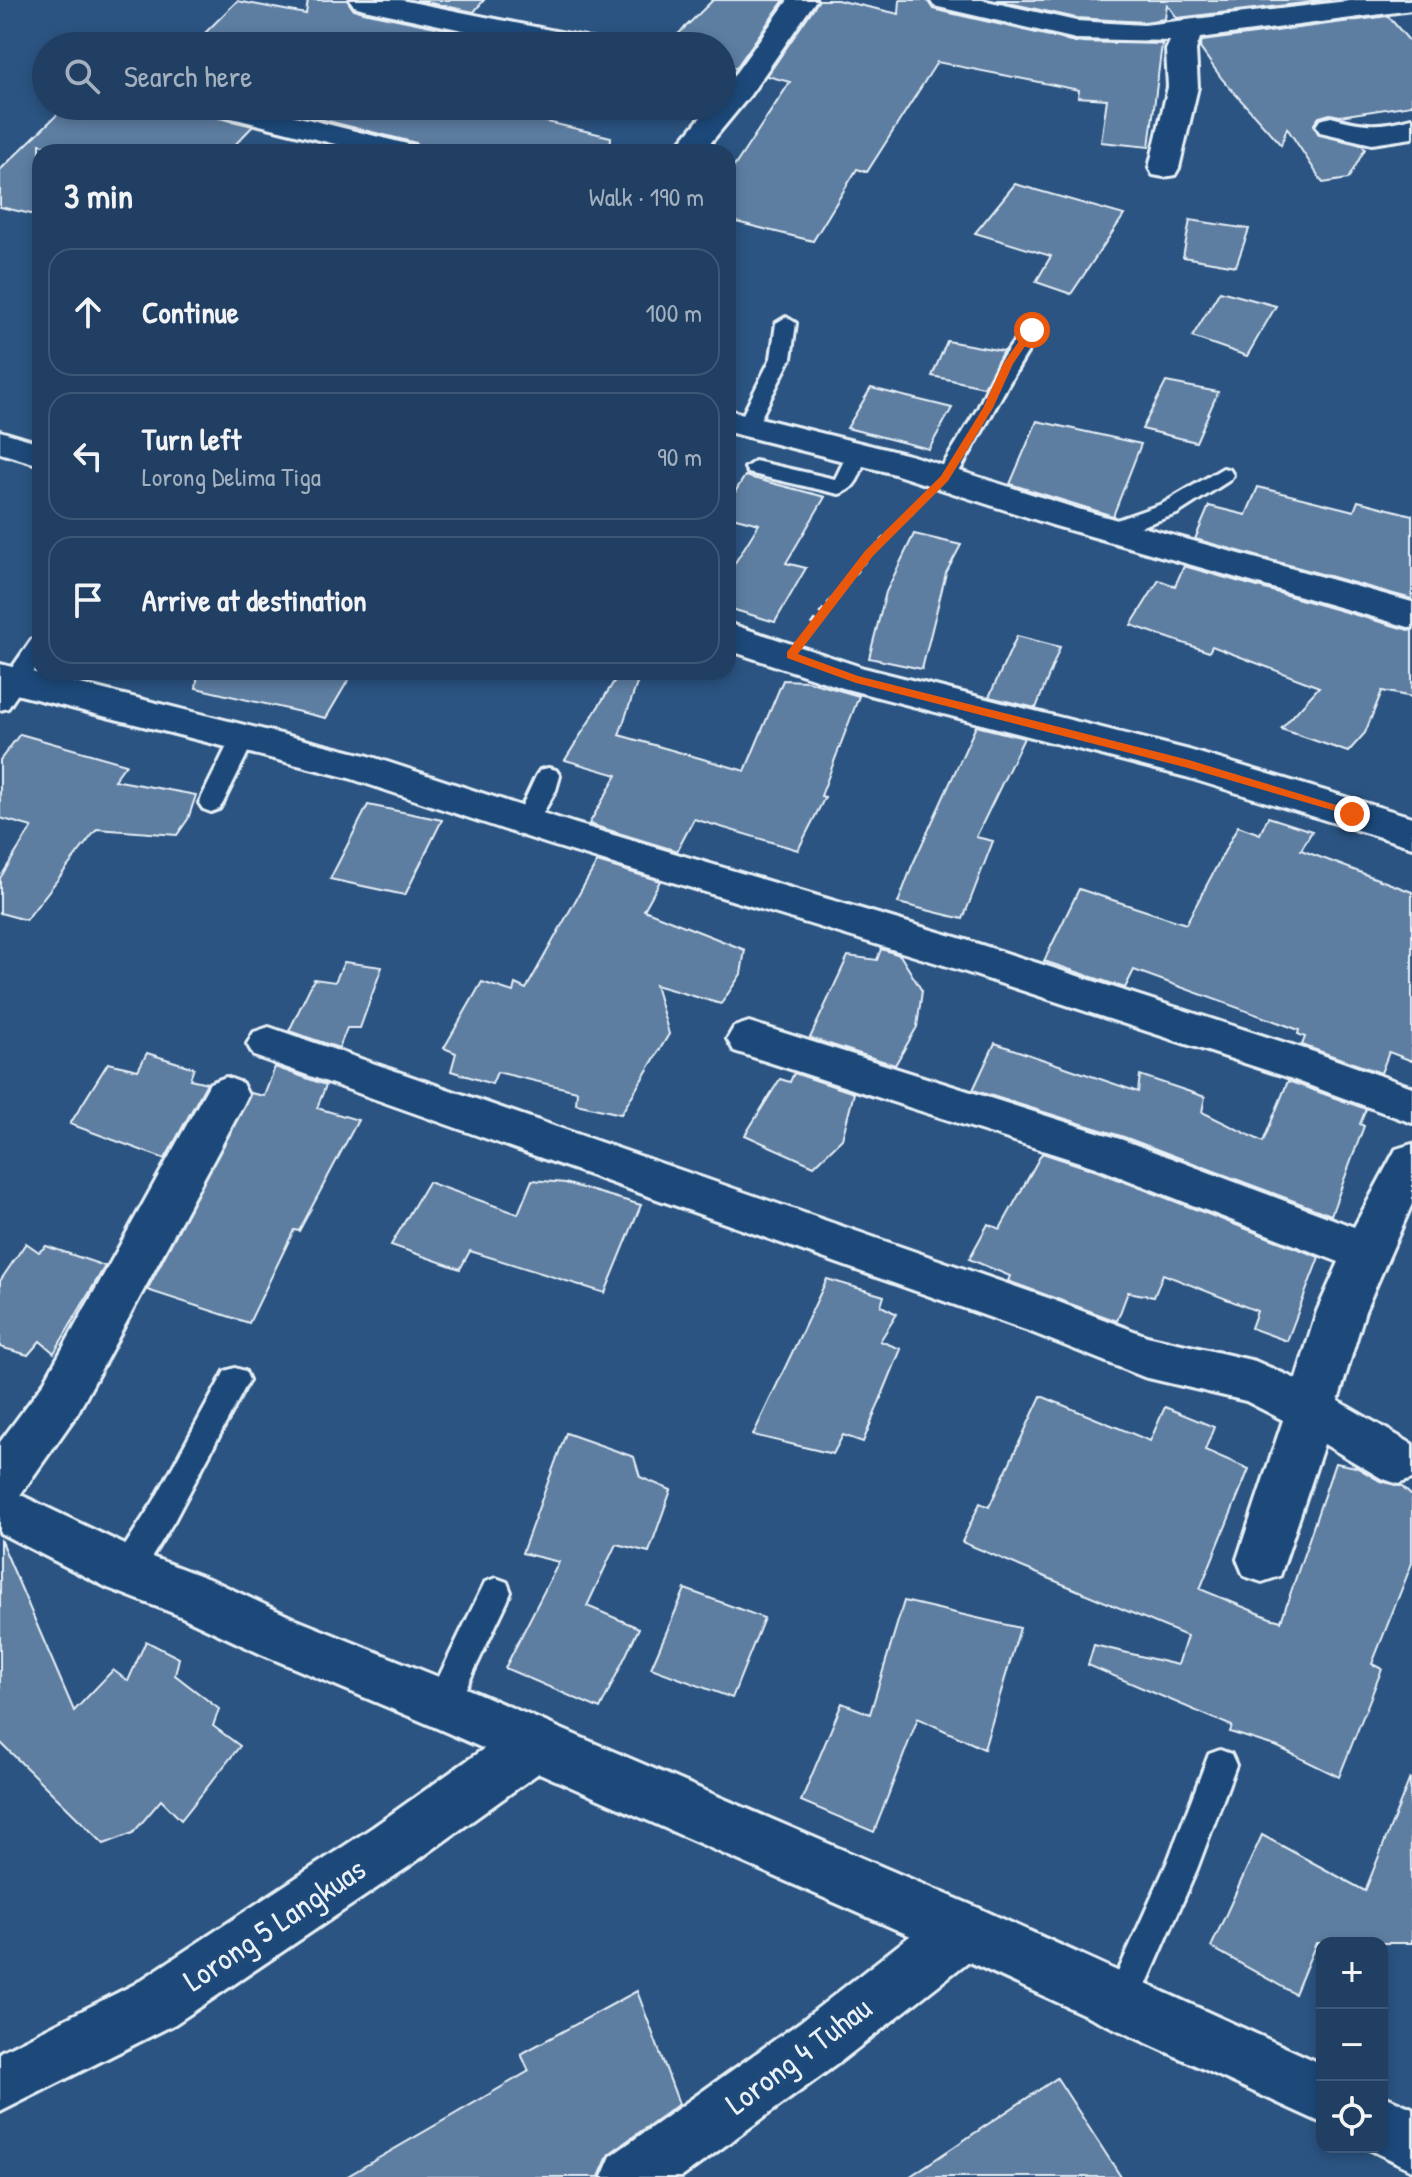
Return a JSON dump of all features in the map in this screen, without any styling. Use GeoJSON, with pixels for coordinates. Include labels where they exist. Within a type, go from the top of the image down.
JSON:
{"type":"FeatureCollection","features":[{"type":"Feature","properties":{"kind":"street"},"geometry":{"type":"LineString","coordinates":[[364,0],[509,32]]}},
{"type":"Feature","properties":{"kind":"street"},"geometry":{"type":"LineString","coordinates":[[736,80],[802,0]]}},
{"type":"Feature","properties":{"kind":"street"},"geometry":{"type":"LineString","coordinates":[[944,0],[1076,30],[1118,34],[1189,31],[1412,1]]}},
{"type":"Feature","properties":{"kind":"street"},"geometry":{"type":"LineString","coordinates":[[1164,168],[1183,87],[1181,50],[1189,31]]}},
{"type":"Feature","properties":{"kind":"street"},"geometry":{"type":"LineString","coordinates":[[275,120],[372,144]]}},
{"type":"Feature","properties":{"kind":"street"},"geometry":{"type":"LineString","coordinates":[[692,144],[708,120]]}},
{"type":"Feature","properties":{"kind":"street"},"geometry":{"type":"LineString","coordinates":[[1331,126],[1360,136],[1395,135],[1412,127]]}},
{"type":"Feature","properties":{"kind":"street"},"geometry":{"type":"LineString","coordinates":[[738,422],[945,478],[1110,530],[1412,615]]}},
{"type":"Feature","properties":{"kind":"street"},"geometry":{"type":"LineString","coordinates":[[0,442],[32,452]]}},
{"type":"Feature","properties":{"kind":"street"},"geometry":{"type":"LineString","coordinates":[[736,638],[856,679],[1189,764],[1412,832]]}},
{"type":"Feature","properties":{"kind":"street"},"geometry":{"type":"LineString","coordinates":[[4,687],[243,738],[355,766],[1102,999],[1412,1105]]}},
{"type":"Feature","properties":{"kind":"street"},"geometry":{"type":"LineString","coordinates":[[749,1039],[1107,1153],[1366,1252]]}},
{"type":"Feature","properties":{"kind":"street"},"geometry":{"type":"LineString","coordinates":[[269,1044],[1048,1318],[1144,1356],[1255,1382],[1311,1410],[1398,1462]]}},
{"type":"Feature","properties":{"kind":"street"},"geometry":{"type":"LineString","coordinates":[[0,1482],[60,1399],[226,1095]]}},
{"type":"Feature","properties":{"kind":"street"},"geometry":{"type":"LineString","coordinates":[[1262,1559],[1341,1311],[1366,1252],[1412,1162]]}},
{"type":"Feature","properties":{"kind":"street"},"geometry":{"type":"LineString","coordinates":[[0,1508],[126,1571],[196,1598],[279,1637],[442,1704],[963,1930],[1316,2091]]}},
{"type":"Feature","properties":{"kind":"street","name":"Lorong 5 Langkuas"},"geometry":{"type":"LineString","coordinates":[[0,2083],[155,2004],[392,1846],[535,1744]]}},
{"type":"Feature","properties":{"kind":"street","name":"Lorong 4 Tuhau"},"geometry":{"type":"LineString","coordinates":[[632,2177],[820,2042],[963,1930]]}},
{"type":"Feature","properties":{"kind":"street"},"geometry":{"type":"LineString","coordinates":[[1388,2127],[1412,2140]]}},
{"type":"Feature","properties":{"kind":"lane"},"geometry":{"type":"LineString","coordinates":[[738,422],[781,358],[786,323]]}},
{"type":"Feature","properties":{"kind":"lane"},"geometry":{"type":"LineString","coordinates":[[945,478],[988,408],[1008,364],[1032,330]]}},
{"type":"Feature","properties":{"kind":"lane"},"geometry":{"type":"LineString","coordinates":[[755,468],[839,487],[848,479],[856,455]]}},
{"type":"Feature","properties":{"kind":"lane"},"geometry":{"type":"LineString","coordinates":[[1110,530],[1186,503],[1223,475]]}},
{"type":"Feature","properties":{"kind":"lane"},"geometry":{"type":"LineString","coordinates":[[4,687],[32,654]]}},
{"type":"Feature","properties":{"kind":"lane"},"geometry":{"type":"LineString","coordinates":[[211,803],[243,738]]}},
{"type":"Feature","properties":{"kind":"lane"},"geometry":{"type":"LineString","coordinates":[[527,821],[548,776]]}},
{"type":"Feature","properties":{"kind":"lane"},"geometry":{"type":"LineString","coordinates":[[126,1571],[164,1511],[235,1380]]}},
{"type":"Feature","properties":{"kind":"lane"},"geometry":{"type":"LineString","coordinates":[[442,1704],[496,1592]]}},
{"type":"Feature","properties":{"kind":"lane"},"geometry":{"type":"LineString","coordinates":[[1122,2001],[1181,1869],[1220,1765]]}},
{"type":"Feature","properties":{"kind":"path"},"geometry":{"type":"LineString","coordinates":[[791,655],[869,554],[945,478]]}},
{"type":"Feature","properties":{"kind":"building"},"geometry":{"type":"Polygon","coordinates":[[[308,0],[347,0],[353,9],[363,12],[455,31],[206,32],[237,1],[306,14],[308,0]]]}},
{"type":"Feature","properties":{"kind":"building"},"geometry":{"type":"Polygon","coordinates":[[[416,0],[484,0],[474,12],[416,0]]]}},
{"type":"Feature","properties":{"kind":"building"},"geometry":{"type":"Polygon","coordinates":[[[713,0],[784,0],[736,68],[736,32],[680,32],[713,0]]]}},
{"type":"Feature","properties":{"kind":"building"},"geometry":{"type":"Polygon","coordinates":[[[819,0],[837,0],[899,14],[900,0],[927,0],[933,9],[1075,42],[1162,44],[1149,147],[1101,142],[1107,99],[1078,97],[1079,90],[937,62],[867,172],[857,169],[813,241],[736,222],[736,164],[790,82],[767,76],[819,0]]]}},
{"type":"Feature","properties":{"kind":"building"},"geometry":{"type":"Polygon","coordinates":[[[996,0],[1330,0],[1177,18],[1167,4],[1165,19],[1144,22],[1076,18],[996,0]]]}},
{"type":"Feature","properties":{"kind":"building"},"geometry":{"type":"Polygon","coordinates":[[[1388,16],[1412,44],[1412,105],[1340,116],[1330,114],[1319,117],[1314,124],[1319,135],[1362,145],[1365,149],[1348,179],[1323,183],[1287,128],[1281,145],[1222,79],[1200,48],[1202,41],[1388,16]]]}},
{"type":"Feature","properties":{"kind":"building"},"geometry":{"type":"Polygon","coordinates":[[[52,120],[228,120],[253,126],[236,144],[32,144],[32,214],[0,207],[0,170],[52,120]]]}},
{"type":"Feature","properties":{"kind":"building"},"geometry":{"type":"Polygon","coordinates":[[[323,120],[544,120],[611,137],[611,144],[416,143],[323,120]]]}},
{"type":"Feature","properties":{"kind":"building"},"geometry":{"type":"Polygon","coordinates":[[[1015,184],[1124,215],[1071,294],[1036,282],[1051,256],[975,233],[1015,184]]]}},
{"type":"Feature","properties":{"kind":"building"},"geometry":{"type":"Polygon","coordinates":[[[1190,220],[1249,229],[1236,266],[1183,257],[1190,220]]]}},
{"type":"Feature","properties":{"kind":"building"},"geometry":{"type":"Polygon","coordinates":[[[1220,291],[1276,306],[1247,356],[1192,337],[1220,291]]]}},
{"type":"Feature","properties":{"kind":"building"},"geometry":{"type":"Polygon","coordinates":[[[947,341],[1003,351],[984,387],[932,376],[947,341]]]}},
{"type":"Feature","properties":{"kind":"building"},"geometry":{"type":"Polygon","coordinates":[[[1166,382],[1218,392],[1196,442],[1142,429],[1166,382]]]}},
{"type":"Feature","properties":{"kind":"building"},"geometry":{"type":"Polygon","coordinates":[[[871,388],[952,408],[929,449],[847,428],[871,388]]]}},
{"type":"Feature","properties":{"kind":"building"},"geometry":{"type":"Polygon","coordinates":[[[1037,421],[1141,444],[1113,516],[1010,484],[1037,421]]]}},
{"type":"Feature","properties":{"kind":"building"},"geometry":{"type":"Polygon","coordinates":[[[745,476],[825,497],[786,563],[806,568],[775,622],[736,610],[736,561],[759,524],[736,518],[736,490],[745,476]]]}},
{"type":"Feature","properties":{"kind":"building"},"geometry":{"type":"Polygon","coordinates":[[[1258,487],[1354,511],[1358,501],[1412,515],[1412,599],[1195,539],[1209,506],[1246,515],[1258,487]]]}},
{"type":"Feature","properties":{"kind":"building"},"geometry":{"type":"Polygon","coordinates":[[[914,534],[961,545],[946,573],[922,669],[869,658],[886,592],[914,534]]]}},
{"type":"Feature","properties":{"kind":"building"},"geometry":{"type":"Polygon","coordinates":[[[1184,566],[1412,631],[1412,697],[1382,691],[1365,733],[1348,752],[1281,729],[1319,687],[1212,646],[1209,652],[1131,625],[1159,580],[1175,586],[1184,566]]]}},
{"type":"Feature","properties":{"kind":"building"},"geometry":{"type":"Polygon","coordinates":[[[1017,636],[1060,647],[1036,708],[989,697],[1017,636]]]}},
{"type":"Feature","properties":{"kind":"building"},"geometry":{"type":"Polygon","coordinates":[[[197,680],[348,680],[326,718],[196,688],[197,680]]]}},
{"type":"Feature","properties":{"kind":"building"},"geometry":{"type":"Polygon","coordinates":[[[615,680],[638,680],[619,735],[745,771],[783,680],[807,681],[859,696],[821,796],[825,797],[798,850],[694,819],[677,851],[589,824],[617,775],[565,760],[615,680]]]}},
{"type":"Feature","properties":{"kind":"building"},"geometry":{"type":"Polygon","coordinates":[[[976,726],[1024,738],[976,837],[993,841],[963,919],[898,903],[976,726]]]}},
{"type":"Feature","properties":{"kind":"building"},"geometry":{"type":"Polygon","coordinates":[[[20,734],[126,764],[114,780],[196,795],[188,819],[177,835],[97,829],[26,920],[0,913],[0,878],[32,827],[0,818],[0,760],[20,734]]]}},
{"type":"Feature","properties":{"kind":"building"},"geometry":{"type":"Polygon","coordinates":[[[368,805],[442,820],[405,895],[330,879],[368,805]]]}},
{"type":"Feature","properties":{"kind":"building"},"geometry":{"type":"Polygon","coordinates":[[[1268,817],[1312,831],[1301,850],[1412,892],[1412,1061],[1389,1052],[1381,1073],[1302,1045],[1305,1037],[1298,1034],[1299,1030],[1134,970],[1125,988],[1044,961],[1079,889],[1186,924],[1238,826],[1260,834],[1268,817]]]}},
{"type":"Feature","properties":{"kind":"building"},"geometry":{"type":"Polygon","coordinates":[[[597,862],[660,881],[644,910],[745,950],[741,974],[721,1004],[655,985],[669,1034],[621,1114],[576,1104],[577,1091],[497,1072],[492,1084],[451,1071],[456,1053],[444,1048],[482,982],[513,992],[515,984],[526,989],[597,862]]]}},
{"type":"Feature","properties":{"kind":"building"},"geometry":{"type":"Polygon","coordinates":[[[881,949],[900,955],[922,991],[917,1027],[895,1065],[810,1038],[848,956],[877,960],[881,949]]]}},
{"type":"Feature","properties":{"kind":"building"},"geometry":{"type":"Polygon","coordinates":[[[344,962],[382,967],[360,1028],[347,1028],[339,1048],[289,1031],[314,979],[335,982],[344,962]]]}},
{"type":"Feature","properties":{"kind":"building"},"geometry":{"type":"Polygon","coordinates":[[[995,1043],[1138,1092],[1140,1075],[1205,1097],[1202,1112],[1263,1142],[1288,1081],[1366,1109],[1360,1124],[1364,1126],[1331,1215],[1124,1137],[973,1090],[995,1043]]]}},
{"type":"Feature","properties":{"kind":"building"},"geometry":{"type":"Polygon","coordinates":[[[147,1053],[194,1068],[190,1079],[207,1083],[165,1159],[70,1124],[108,1063],[138,1070],[147,1053]]]}},
{"type":"Feature","properties":{"kind":"building"},"geometry":{"type":"Polygon","coordinates":[[[275,1067],[326,1085],[317,1108],[358,1120],[299,1231],[294,1230],[249,1323],[147,1290],[250,1093],[264,1096],[275,1067]]]}},
{"type":"Feature","properties":{"kind":"building"},"geometry":{"type":"Polygon","coordinates":[[[794,1073],[854,1093],[842,1139],[814,1166],[745,1135],[780,1079],[790,1082],[794,1073]]]}},
{"type":"Feature","properties":{"kind":"building"},"geometry":{"type":"Polygon","coordinates":[[[1042,1153],[1319,1257],[1287,1341],[1251,1328],[1257,1311],[1163,1274],[1154,1297],[1128,1292],[1117,1321],[1008,1281],[1010,1276],[969,1259],[988,1224],[1000,1229],[1042,1153]]]}},
{"type":"Feature","properties":{"kind":"building"},"geometry":{"type":"Polygon","coordinates":[[[532,1180],[565,1183],[641,1205],[605,1293],[470,1251],[460,1269],[391,1245],[428,1182],[518,1214],[532,1180]]]}},
{"type":"Feature","properties":{"kind":"building"},"geometry":{"type":"Polygon","coordinates":[[[26,1243],[39,1252],[46,1246],[105,1266],[54,1353],[40,1341],[28,1355],[0,1347],[0,1281],[26,1243]]]}},
{"type":"Feature","properties":{"kind":"building"},"geometry":{"type":"Polygon","coordinates":[[[827,1279],[884,1296],[881,1306],[897,1314],[880,1341],[901,1349],[863,1442],[843,1435],[833,1454],[753,1435],[827,1279]]]}},
{"type":"Feature","properties":{"kind":"building"},"geometry":{"type":"Polygon","coordinates":[[[1041,1396],[1150,1441],[1165,1407],[1214,1427],[1205,1450],[1249,1469],[1200,1589],[1281,1621],[1335,1463],[1356,1467],[1380,1481],[1401,1486],[1412,1496],[1412,1563],[1372,1664],[1382,1669],[1339,1777],[1278,1747],[1230,1732],[1232,1726],[1088,1665],[1094,1645],[1178,1665],[1187,1636],[962,1542],[980,1503],[989,1507],[1041,1396]]]}},
{"type":"Feature","properties":{"kind":"building"},"geometry":{"type":"Polygon","coordinates":[[[566,1433],[634,1457],[640,1477],[671,1490],[649,1552],[616,1544],[587,1606],[639,1628],[600,1709],[505,1668],[559,1562],[522,1553],[566,1433]]]}},
{"type":"Feature","properties":{"kind":"building"},"geometry":{"type":"Polygon","coordinates":[[[0,1539],[74,1711],[113,1670],[128,1681],[146,1641],[179,1658],[175,1675],[219,1709],[213,1726],[240,1746],[181,1820],[161,1800],[133,1833],[104,1844],[0,1742],[0,1539]]]}},
{"type":"Feature","properties":{"kind":"building"},"geometry":{"type":"Polygon","coordinates":[[[685,1589],[764,1618],[732,1698],[651,1668],[685,1589]]]}},
{"type":"Feature","properties":{"kind":"building"},"geometry":{"type":"Polygon","coordinates":[[[904,1601],[1020,1628],[984,1749],[918,1718],[874,1832],[801,1801],[842,1703],[870,1714],[904,1601]]]}},
{"type":"Feature","properties":{"kind":"building"},"geometry":{"type":"Polygon","coordinates":[[[1410,1778],[1412,1943],[1388,1943],[1388,1937],[1316,1937],[1295,1994],[1211,1947],[1262,1835],[1365,1891],[1410,1778]]]}},
{"type":"Feature","properties":{"kind":"building"},"geometry":{"type":"Polygon","coordinates":[[[637,1991],[679,2104],[609,2154],[599,2177],[346,2177],[529,2071],[521,2054],[637,1991]]]}},
{"type":"Feature","properties":{"kind":"building"},"geometry":{"type":"Polygon","coordinates":[[[1057,2078],[1121,2177],[909,2177],[1057,2078]]]}},
{"type":"Feature","properties":{"kind":"route"},"geometry":{"type":"LineString","coordinates":[[1032,330],[1008,364],[988,408],[945,478],[869,554],[791,655],[856,679],[1189,764],[1352,814]]}}]}
